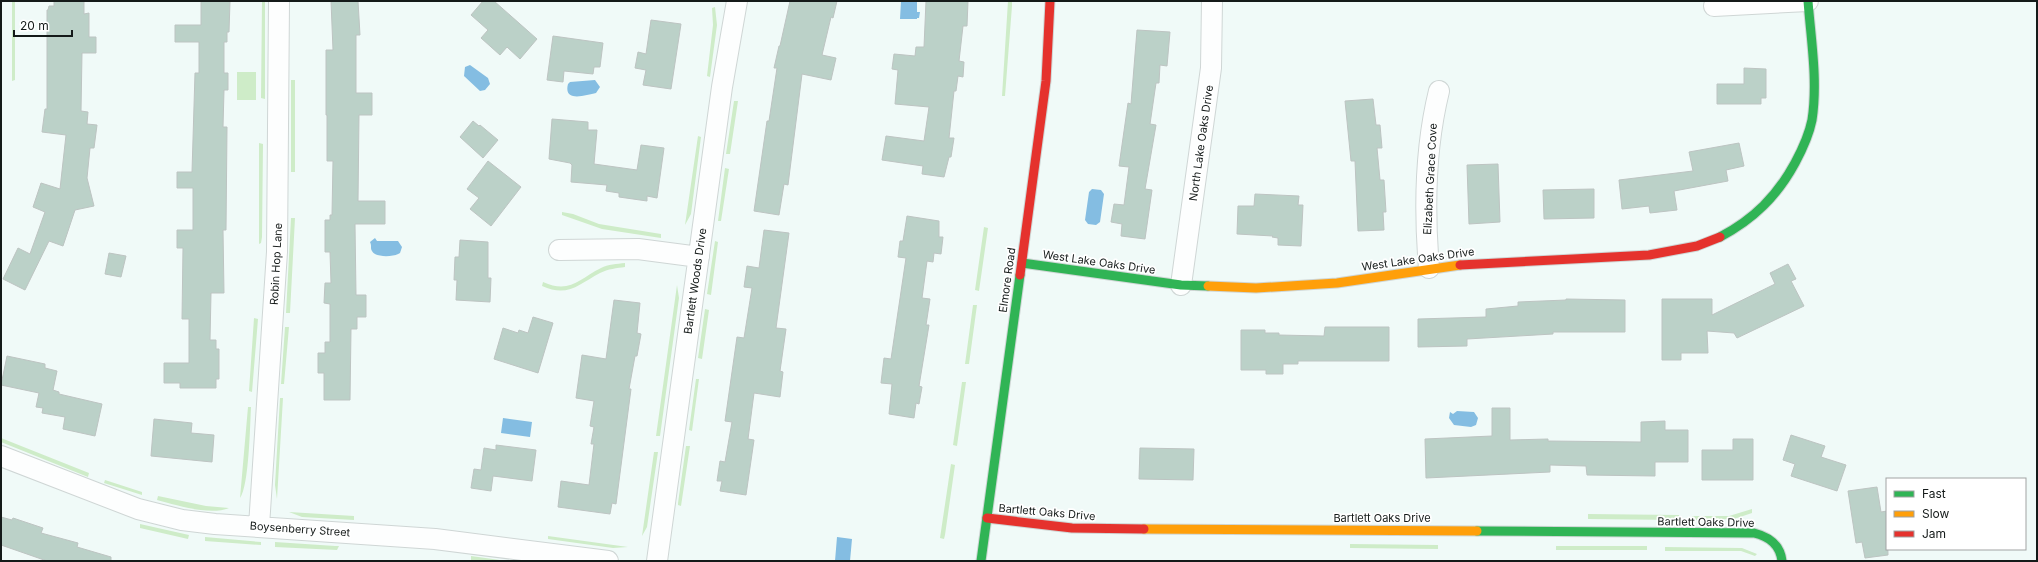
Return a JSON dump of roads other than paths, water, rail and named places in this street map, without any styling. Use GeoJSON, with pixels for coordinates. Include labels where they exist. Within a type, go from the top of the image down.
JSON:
{"type":"FeatureCollection","features":[{"type":"Feature","properties":{"kind":"street","name":"Robin Hop Lane"},"geometry":{"type":"LineString","coordinates":[[259,526],[277,252],[279,1]]}},
{"type":"Feature","properties":{"kind":"street","name":"Bartlett Woods Drive"},"geometry":{"type":"LineString","coordinates":[[657,561],[698,257],[722,87],[736,1]]}},
{"type":"Feature","properties":{"kind":"street","name":"Elmore Road"},"geometry":{"type":"LineString","coordinates":[[980,561],[1046,81],[1050,1]]}},
{"type":"Feature","properties":{"kind":"street","name":"North Lake Oaks Drive"},"geometry":{"type":"LineString","coordinates":[[1181,285],[1211,68],[1212,1]]}},
{"type":"Feature","properties":{"kind":"street"},"geometry":{"type":"LineString","coordinates":[[1714,6],[1808,1]]}},
{"type":"Feature","properties":{"kind":"street","name":"West Lake Oaks Drive"},"geometry":{"type":"LineString","coordinates":[[1022,263],[1213,288],[1281,287],[1337,283],[1428,268],[1498,262],[1649,255],[1688,249],[1720,238],[1749,219],[1775,195],[1790,174],[1804,144],[1812,120],[1814,71],[1808,1]]}},
{"type":"Feature","properties":{"kind":"street","name":"Elizabeth Grace Cove"},"geometry":{"type":"LineString","coordinates":[[1428,268],[1426,220],[1431,122],[1439,91]]}},
{"type":"Feature","properties":{"kind":"street"},"geometry":{"type":"LineString","coordinates":[[559,250],[626,248],[698,257]]}},
{"type":"Feature","properties":{"kind":"street","name":"Boysenberry Street"},"geometry":{"type":"LineString","coordinates":[[1,456],[119,503],[146,511],[200,522],[435,539],[608,561]]}},
{"type":"Feature","properties":{"kind":"street","name":"Bartlett Oaks Drive"},"geometry":{"type":"LineString","coordinates":[[987,518],[1072,528],[1754,533],[1775,542],[1782,553],[1782,561]]}},
{"type":"Feature","properties":{"kind":"water"},"geometry":{"type":"Polygon","coordinates":[[[901,1],[917,1],[917,12],[920,12],[919,18],[900,19],[901,1]]]}},
{"type":"Feature","properties":{"kind":"water"},"geometry":{"type":"Polygon","coordinates":[[[470,65],[488,78],[490,84],[485,90],[480,91],[464,76],[465,67],[470,65]]]}},
{"type":"Feature","properties":{"kind":"water"},"geometry":{"type":"Polygon","coordinates":[[[595,80],[600,87],[596,93],[572,96],[567,90],[570,82],[595,80]]]}},
{"type":"Feature","properties":{"kind":"water"},"geometry":{"type":"Polygon","coordinates":[[[1092,189],[1101,190],[1104,194],[1100,222],[1096,225],[1088,224],[1085,220],[1089,192],[1092,189]]]}},
{"type":"Feature","properties":{"kind":"water"},"geometry":{"type":"Polygon","coordinates":[[[375,238],[377,241],[398,241],[402,247],[400,253],[385,256],[377,255],[371,250],[370,242],[375,238]]]}},
{"type":"Feature","properties":{"kind":"water"},"geometry":{"type":"Polygon","coordinates":[[[1457,411],[1474,412],[1478,418],[1476,425],[1471,427],[1454,425],[1449,418],[1450,412],[1453,414],[1457,411]]]}},
{"type":"Feature","properties":{"kind":"water"},"geometry":{"type":"Polygon","coordinates":[[[503,418],[532,422],[530,437],[501,433],[503,418]]]}},
{"type":"Feature","properties":{"kind":"water"},"geometry":{"type":"Polygon","coordinates":[[[837,537],[852,539],[850,561],[835,561],[837,537]]]}}]}
